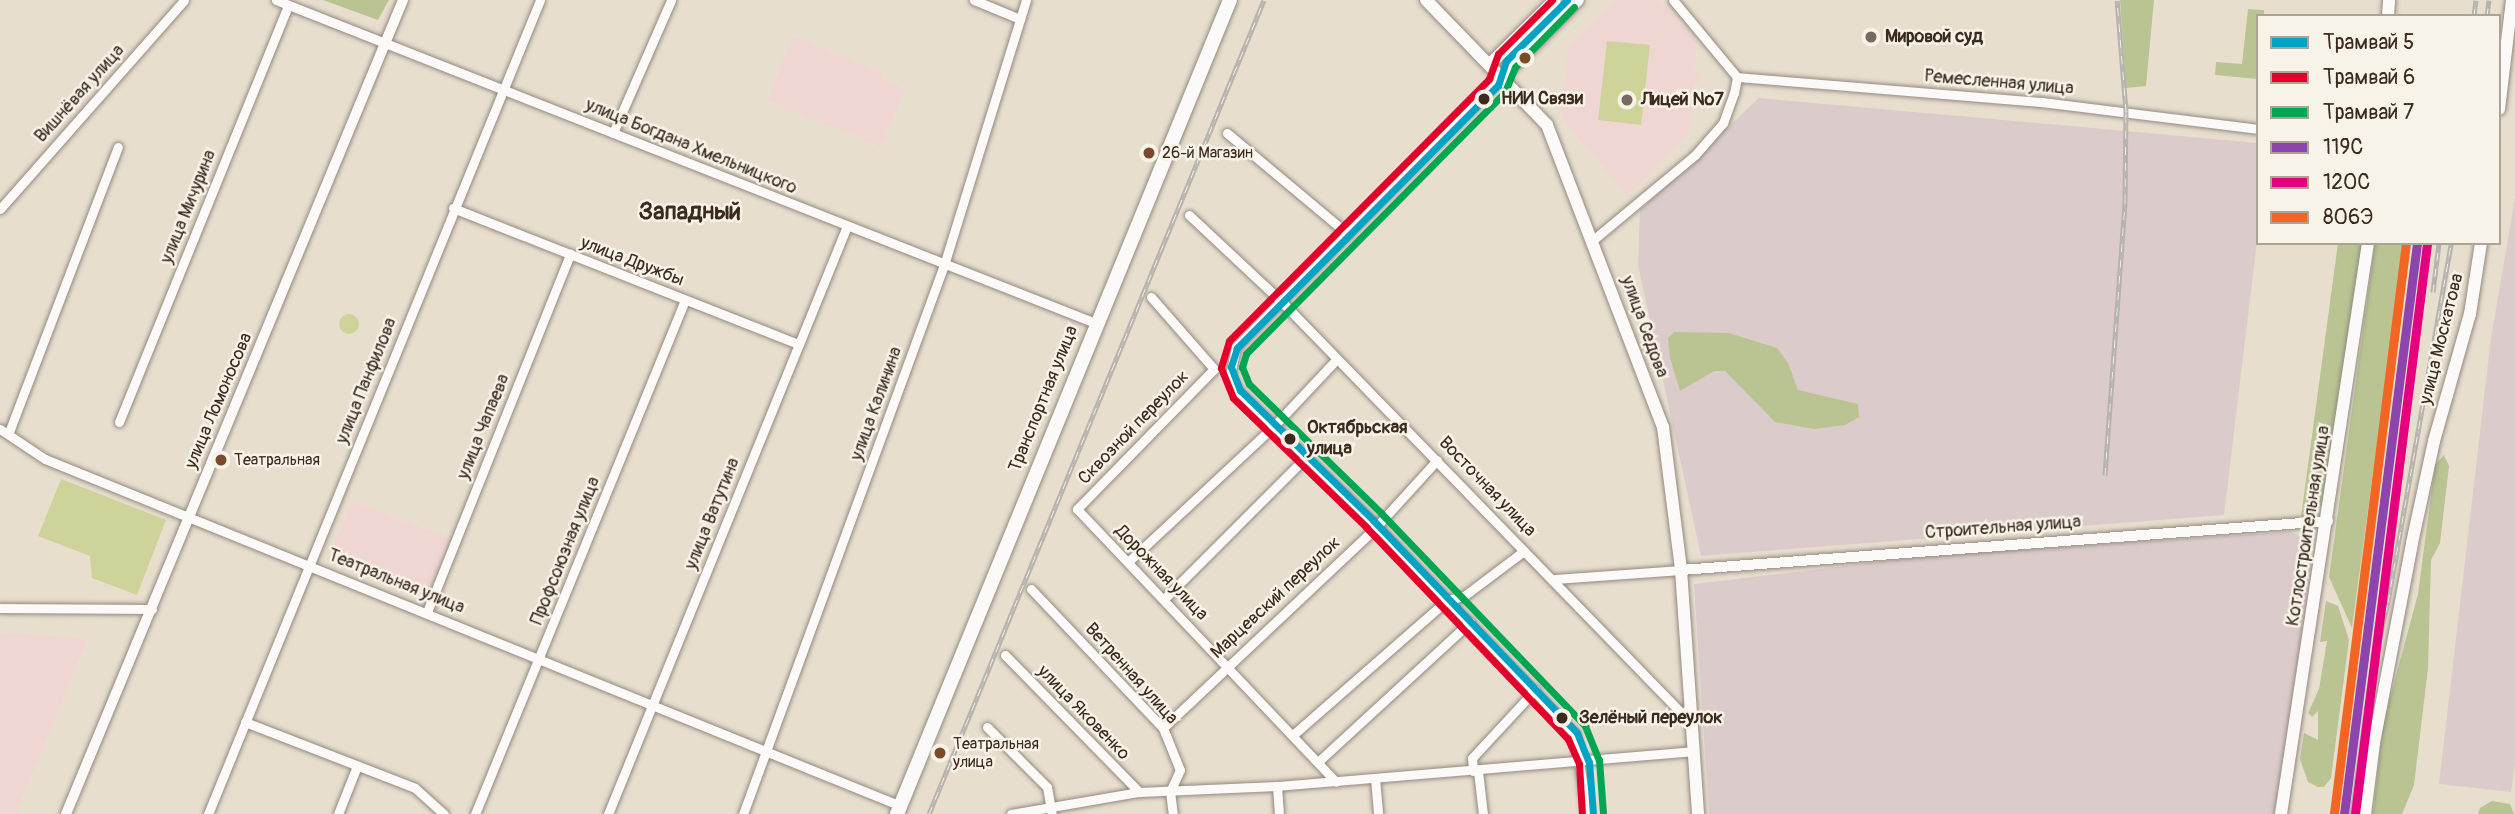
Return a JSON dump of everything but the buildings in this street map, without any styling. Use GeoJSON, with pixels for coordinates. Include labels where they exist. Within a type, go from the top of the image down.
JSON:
{"type":"FeatureCollection","features":[{"type":"Feature","properties":{"kind":"main road","name":"Транспортная улица"},"geometry":{"type":"LineString","coordinates":[[899,810],[1095,323],[1230,0]]}},
{"type":"Feature","properties":{"kind":"main road","name":"улица Седова"},"geometry":{"type":"LineString","coordinates":[[1426,0],[1547,125],[1663,427],[1681,570],[1692,724]]}},
{"type":"Feature","properties":{"kind":"main road"},"geometry":{"type":"LineString","coordinates":[[1490,64],[1555,0]]}},
{"type":"Feature","properties":{"kind":"main road"},"geometry":{"type":"LineString","coordinates":[[1502,77],[1578,0]]}},
{"type":"Feature","properties":{"kind":"main road"},"geometry":{"type":"LineString","coordinates":[[2501,92],[2512,0]]}},
{"type":"Feature","properties":{"kind":"main road","name":"Котлостроительная улица"},"geometry":{"type":"LineString","coordinates":[[2281,814],[2328,521],[2368,245]]}},
{"type":"Feature","properties":{"kind":"main road","name":"улица Москатова"},"geometry":{"type":"LineString","coordinates":[[2365,814],[2374,743],[2413,543],[2434,440],[2470,314],[2481,245]]}},
{"type":"Feature","properties":{"kind":"main road"},"geometry":{"type":"LineString","coordinates":[[1692,724],[1698,814]]}},
{"type":"Feature","properties":{"kind":"street","name":"Вишнёвая улица"},"geometry":{"type":"LineString","coordinates":[[0,209],[184,0]]}},
{"type":"Feature","properties":{"kind":"street","name":"улица Богдана Хмельницкого"},"geometry":{"type":"LineString","coordinates":[[276,0],[1095,323]]}},
{"type":"Feature","properties":{"kind":"street","name":"улица Ломоносова"},"geometry":{"type":"LineString","coordinates":[[66,814],[403,0]]}},
{"type":"Feature","properties":{"kind":"street","name":"улица Панфилова"},"geometry":{"type":"LineString","coordinates":[[208,814],[540,0]]}},
{"type":"Feature","properties":{"kind":"street"},"geometry":{"type":"LineString","coordinates":[[613,133],[671,0]]}},
{"type":"Feature","properties":{"kind":"street"},"geometry":{"type":"LineString","coordinates":[[974,0],[1020,19]]}},
{"type":"Feature","properties":{"kind":"street","name":"улица Калинина"},"geometry":{"type":"LineString","coordinates":[[743,814],[944,265],[1027,0]]}},
{"type":"Feature","properties":{"kind":"street"},"geometry":{"type":"LineString","coordinates":[[1593,240],[1695,155],[1723,123],[1737,77],[1673,0]]}},
{"type":"Feature","properties":{"kind":"street","name":"улица Мичурина"},"geometry":{"type":"LineString","coordinates":[[119,422],[288,5]]}},
{"type":"Feature","properties":{"kind":"street"},"geometry":{"type":"LineString","coordinates":[[1502,77],[1236,347],[1229,366],[1233,383],[1377,526],[1575,734],[1587,814]]}},
{"type":"Feature","properties":{"kind":"street","name":"Ремесленная улица"},"geometry":{"type":"LineString","coordinates":[[1737,77],[2042,102],[2256,129]]}},
{"type":"Feature","properties":{"kind":"street"},"geometry":{"type":"LineString","coordinates":[[1227,133],[1348,234]]}},
{"type":"Feature","properties":{"kind":"street"},"geometry":{"type":"LineString","coordinates":[[4,431],[118,147]]}},
{"type":"Feature","properties":{"kind":"street","name":"улица Дружбы"},"geometry":{"type":"LineString","coordinates":[[453,208],[799,344]]}},
{"type":"Feature","properties":{"kind":"street","name":"Восточная улица"},"geometry":{"type":"LineString","coordinates":[[1189,215],[1281,301],[1524,551],[1555,579],[1692,724]]}},
{"type":"Feature","properties":{"kind":"street","name":"улица Ватутина"},"geometry":{"type":"LineString","coordinates":[[608,814],[847,226]]}},
{"type":"Feature","properties":{"kind":"street","name":"улица Чапаева"},"geometry":{"type":"LineString","coordinates":[[427,612],[570,254]]}},
{"type":"Feature","properties":{"kind":"street","name":"Сквозной переулок"},"geometry":{"type":"LineString","coordinates":[[1077,509],[1214,369],[1151,296]]}},
{"type":"Feature","properties":{"kind":"street","name":"Профсоюзная улица"},"geometry":{"type":"LineString","coordinates":[[475,814],[685,300]]}},
{"type":"Feature","properties":{"kind":"street"},"geometry":{"type":"LineString","coordinates":[[1128,562],[1275,426],[1336,360]]}},
{"type":"Feature","properties":{"kind":"street","name":"Театральная улица"},"geometry":{"type":"LineString","coordinates":[[4,431],[45,458],[653,703],[899,810]]}},
{"type":"Feature","properties":{"kind":"street"},"geometry":{"type":"LineString","coordinates":[[1164,598],[1307,456]]}},
{"type":"Feature","properties":{"kind":"street","name":"Марцевский переулок"},"geometry":{"type":"LineString","coordinates":[[1163,728],[1377,526],[1437,460]]}},
{"type":"Feature","properties":{"kind":"street","name":"Дорожная улица"},"geometry":{"type":"LineString","coordinates":[[1077,509],[1320,760],[1336,782]]}},
{"type":"Feature","properties":{"kind":"street","name":"Строительная улица"},"geometry":{"type":"LineString","coordinates":[[1681,570],[2328,521]]}},
{"type":"Feature","properties":{"kind":"street"},"geometry":{"type":"LineString","coordinates":[[1294,734],[1447,600],[1464,596],[1524,551]]}},
{"type":"Feature","properties":{"kind":"street"},"geometry":{"type":"LineString","coordinates":[[1555,579],[1681,570]]}},
{"type":"Feature","properties":{"kind":"street","name":"Ветренная улица"},"geometry":{"type":"LineString","coordinates":[[1031,589],[1163,728],[1180,770],[1170,791]]}},
{"type":"Feature","properties":{"kind":"street"},"geometry":{"type":"LineString","coordinates":[[0,608],[152,608]]}},
{"type":"Feature","properties":{"kind":"street"},"geometry":{"type":"LineString","coordinates":[[1320,760],[1470,622]]}},
{"type":"Feature","properties":{"kind":"street","name":"улица Яковенко"},"geometry":{"type":"LineString","coordinates":[[1005,655],[1139,792]]}},
{"type":"Feature","properties":{"kind":"street"},"geometry":{"type":"LineString","coordinates":[[1483,814],[1472,758],[1535,690]]}},
{"type":"Feature","properties":{"kind":"street"},"geometry":{"type":"LineString","coordinates":[[246,722],[415,789],[444,814]]}},
{"type":"Feature","properties":{"kind":"street"},"geometry":{"type":"LineString","coordinates":[[987,727],[1046,786],[1052,812]]}},
{"type":"Feature","properties":{"kind":"street"},"geometry":{"type":"LineString","coordinates":[[1011,814],[1052,812],[1139,792],[1336,782],[1694,751]]}},
{"type":"Feature","properties":{"kind":"street"},"geometry":{"type":"LineString","coordinates":[[338,814],[357,766]]}},
{"type":"Feature","properties":{"kind":"street"},"geometry":{"type":"LineString","coordinates":[[1375,778],[1378,814]]}},
{"type":"Feature","properties":{"kind":"street"},"geometry":{"type":"LineString","coordinates":[[1277,786],[1279,814]]}},
{"type":"Feature","properties":{"kind":"street"},"geometry":{"type":"LineString","coordinates":[[1170,791],[1173,814]]}},
{"type":"Feature","properties":{"kind":"shaded area","name":"Лицей №7"},"geometry":{"type":"Polygon","coordinates":[[[1614,0],[1658,0],[1697,39],[1695,71],[1701,71],[1699,82],[1694,83],[1688,134],[1627,195],[1561,118],[1568,47],[1614,0]]]}},
{"type":"Feature","properties":{"kind":"shaded area"},"geometry":{"type":"Polygon","coordinates":[[[793,36],[884,73],[882,80],[905,89],[881,147],[767,101],[793,36]]]}},
{"type":"Feature","properties":{"kind":"shaded area"},"geometry":{"type":"Polygon","coordinates":[[[1759,98],[2256,143],[2257,245],[2224,515],[1701,556],[1638,265],[1640,210],[1759,98]]]}},
{"type":"Feature","properties":{"kind":"shaded area"},"geometry":{"type":"Polygon","coordinates":[[[2515,198],[2515,764],[2511,792],[2439,784],[2491,338],[2515,198]]]}},
{"type":"Feature","properties":{"kind":"shaded area"},"geometry":{"type":"Polygon","coordinates":[[[362,504],[451,539],[429,595],[330,555],[351,505],[362,504]]]}},
{"type":"Feature","properties":{"kind":"shaded area"},"geometry":{"type":"Polygon","coordinates":[[[2289,532],[2298,535],[2314,566],[2276,814],[1709,814],[1694,584],[1937,555],[2289,532]]]}},
{"type":"Feature","properties":{"kind":"shaded area"},"geometry":{"type":"Polygon","coordinates":[[[0,633],[88,638],[16,814],[0,814],[0,633]]]}},
{"type":"Feature","properties":{"kind":"green space"},"geometry":{"type":"Polygon","coordinates":[[[323,0],[389,0],[378,20],[323,0]]]}},
{"type":"Feature","properties":{"kind":"green space"},"geometry":{"type":"Polygon","coordinates":[[[2120,0],[2154,0],[2146,86],[2126,88],[2120,0]]]}},
{"type":"Feature","properties":{"kind":"green space"},"geometry":{"type":"Polygon","coordinates":[[[2248,9],[2264,10],[2264,14],[2256,14],[2256,79],[2215,75],[2216,62],[2242,64],[2248,9]]]}},
{"type":"Feature","properties":{"kind":"green space"},"geometry":{"type":"Polygon","coordinates":[[[1607,41],[1650,45],[1641,125],[1598,120],[1607,41]]]}},
{"type":"Feature","properties":{"kind":"green space"},"geometry":{"type":"Polygon","coordinates":[[[2338,245],[2362,245],[2326,501],[2312,515],[2301,517],[2338,245]]]}},
{"type":"Feature","properties":{"kind":"green space"},"geometry":{"type":"Polygon","coordinates":[[[2375,245],[2404,245],[2352,628],[2329,577],[2375,245]]]}},
{"type":"Feature","properties":{"kind":"green space"},"geometry":{"type":"Polygon","coordinates":[[[345,314],[353,314],[359,324],[353,334],[345,334],[339,328],[339,320],[345,314]]]}},
{"type":"Feature","properties":{"kind":"green space"},"geometry":{"type":"Polygon","coordinates":[[[1674,332],[1729,333],[1777,348],[1788,363],[1798,390],[1858,404],[1859,417],[1845,425],[1814,429],[1775,422],[1725,371],[1714,371],[1680,391],[1670,358],[1668,338],[1674,332]]]}},
{"type":"Feature","properties":{"kind":"green space"},"geometry":{"type":"Polygon","coordinates":[[[2444,455],[2449,466],[2440,543],[2431,560],[2428,668],[2414,785],[2402,814],[2373,814],[2383,724],[2418,594],[2435,465],[2444,455]]]}},
{"type":"Feature","properties":{"kind":"green space"},"geometry":{"type":"Polygon","coordinates":[[[61,479],[166,520],[137,595],[92,578],[90,556],[38,536],[61,479]]]}},
{"type":"Feature","properties":{"kind":"green space"},"geometry":{"type":"Polygon","coordinates":[[[2326,601],[2338,606],[2349,640],[2331,778],[2324,787],[2318,787],[2308,782],[2300,759],[2304,733],[2318,740],[2318,711],[2312,717],[2308,713],[2319,689],[2327,641],[2320,642],[2326,601]]]}},
{"type":"Feature","properties":{"kind":"green space"},"geometry":{"type":"Polygon","coordinates":[[[2492,801],[2510,804],[2514,814],[2478,814],[2480,808],[2492,801]]]}},
{"type":"Feature","properties":{"kind":"railway"},"geometry":{"type":"LineString","coordinates":[[929,814],[1264,0]]}},
{"type":"Feature","properties":{"kind":"railway"},"geometry":{"type":"LineString","coordinates":[[2105,475],[2125,202],[2126,111],[2117,0]]}},
{"type":"Feature","properties":{"kind":"railway"},"geometry":{"type":"LineString","coordinates":[[2474,14],[2476,0]]}},
{"type":"Feature","properties":{"kind":"railway"},"geometry":{"type":"LineString","coordinates":[[2487,14],[2489,0]]}},
{"type":"Feature","properties":{"kind":"railway"},"geometry":{"type":"LineString","coordinates":[[2433,292],[2439,245]]}},
{"type":"Feature","properties":{"kind":"railway"},"geometry":{"type":"LineString","coordinates":[[2352,814],[2371,675],[2388,602],[2451,245]]}},
{"type":"Feature","properties":{"kind":"tram line","name":"6"},"geometry":{"type":"LineString","coordinates":[[1552,0],[1498,54],[1489,79],[1229,341],[1221,368],[1233,398],[1366,527],[1568,739],[1579,764],[1582,814]]}},
{"type":"Feature","properties":{"kind":"tram line","name":"5"},"geometry":{"type":"LineString","coordinates":[[1567,0],[1506,61],[1498,85],[1237,348],[1231,367],[1240,390],[1373,520],[1577,733],[1589,762],[1593,814]]}},
{"type":"Feature","properties":{"kind":"tram line","name":"7"},"geometry":{"type":"LineString","coordinates":[[1574,7],[1515,67],[1505,92],[1246,354],[1242,367],[1249,384],[1381,513],[1585,726],[1599,760],[1603,813]]}},
{"type":"Feature","properties":{"kind":"transit line","name":"806Э"},"geometry":{"type":"LineString","coordinates":[[2334,813],[2406,245]]}},
{"type":"Feature","properties":{"kind":"transit line","name":"119С"},"geometry":{"type":"LineString","coordinates":[[2344,814],[2417,245]]}},
{"type":"Feature","properties":{"kind":"transit line","name":"120С"},"geometry":{"type":"LineString","coordinates":[[2355,814],[2427,245]]}},
{"type":"Feature","properties":{"kind":"place","name":"Мировой суд"},"geometry":{"type":"Point","coordinates":[1871,37]}},
{"type":"Feature","properties":{"kind":"place","name":"НИИ Связи"},"geometry":{"type":"Point","coordinates":[1484,99]}},
{"type":"Feature","properties":{"kind":"place","name":"Лицей №7"},"geometry":{"type":"Point","coordinates":[1627,100]}},
{"type":"Feature","properties":{"kind":"place","name":"26-й Магазин"},"geometry":{"type":"Point","coordinates":[1149,153]}},
{"type":"Feature","properties":{"kind":"place","name":"Октябрьская улица"},"geometry":{"type":"Point","coordinates":[1290,439]}},
{"type":"Feature","properties":{"kind":"place","name":"Театральная"},"geometry":{"type":"Point","coordinates":[221,460]}},
{"type":"Feature","properties":{"kind":"place","name":"Зелёный переулок"},"geometry":{"type":"Point","coordinates":[1562,718]}},
{"type":"Feature","properties":{"kind":"place","name":"Театральная улица"},"geometry":{"type":"Point","coordinates":[940,753]}},
{"type":"Feature","properties":{"kind":"district","name":"Западный"},"geometry":{"type":"Point","coordinates":[690,212]}}]}
